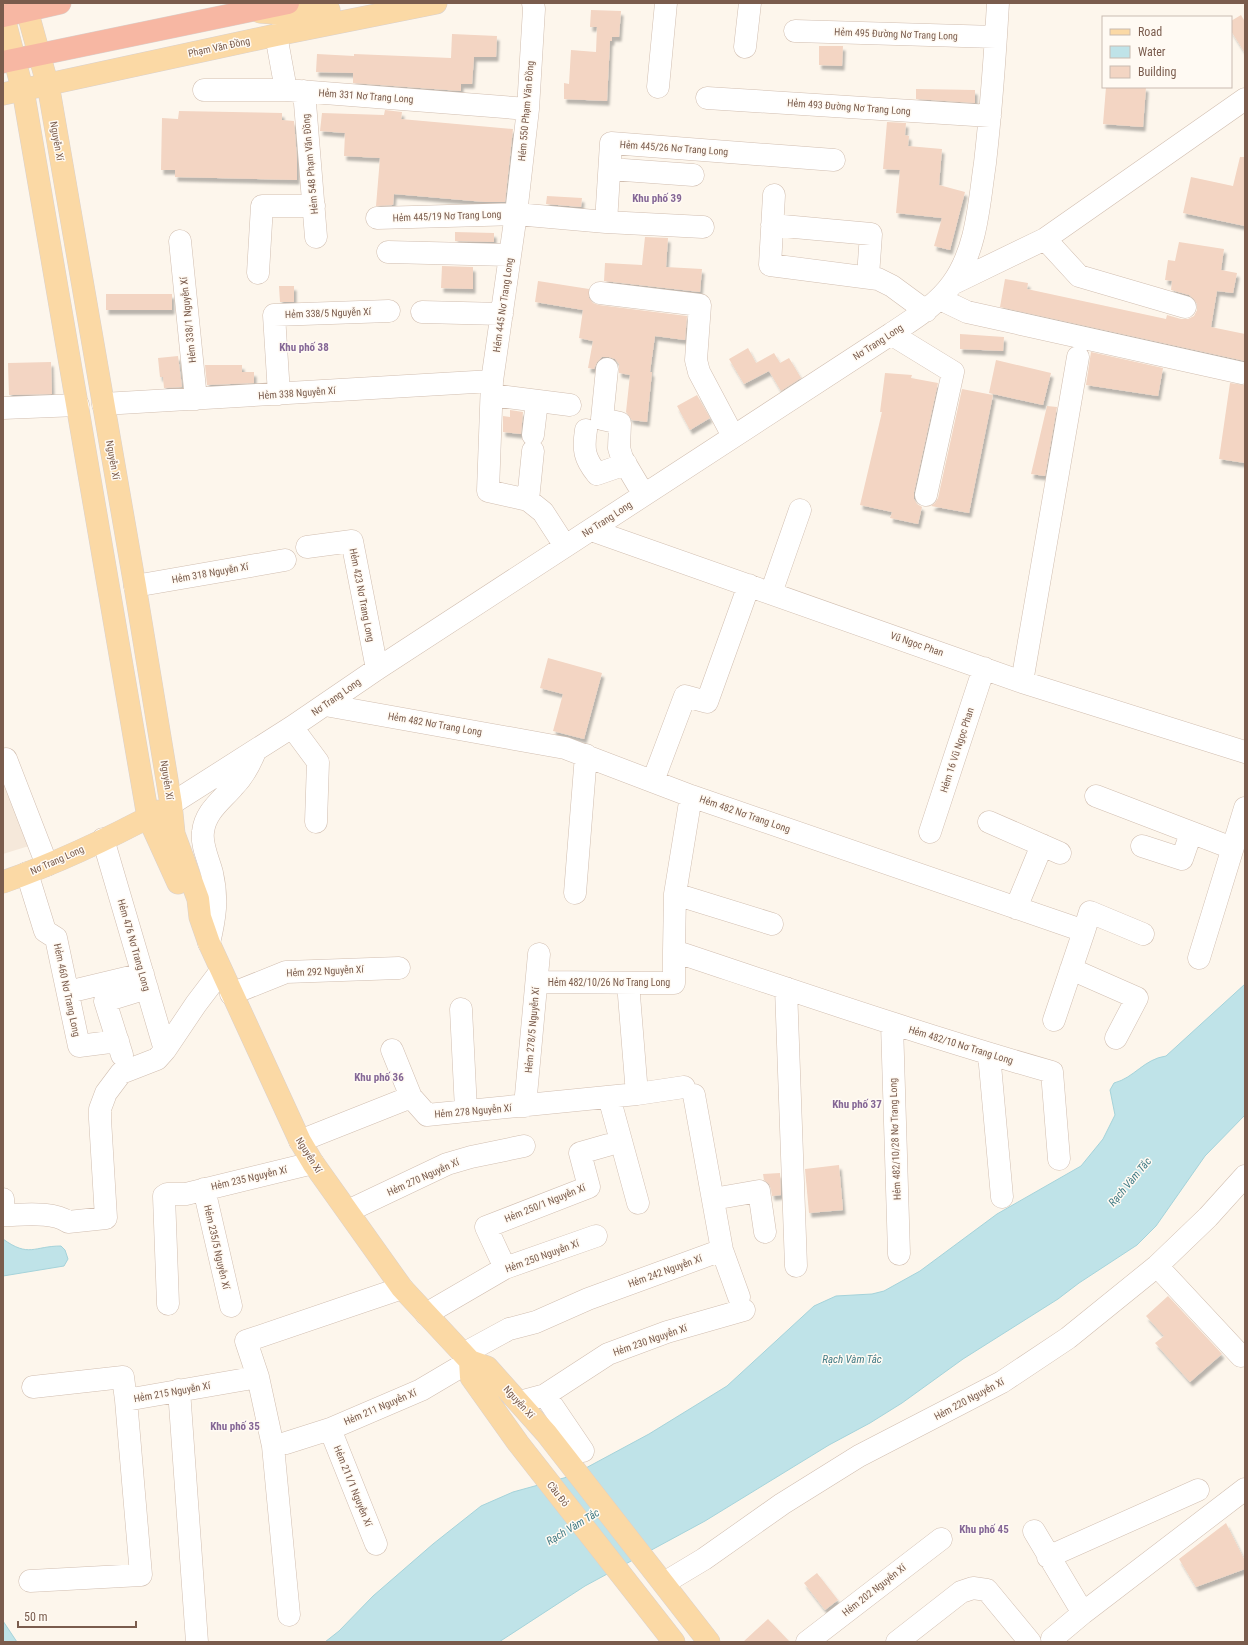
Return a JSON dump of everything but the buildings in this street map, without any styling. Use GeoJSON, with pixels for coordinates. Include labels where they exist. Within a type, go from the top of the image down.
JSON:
{"type":"FeatureCollection","features":[{"type":"Feature","properties":{"kind":"highway"},"geometry":{"type":"LineString","coordinates":[[3,15],[26,7],[60,3]]}},
{"type":"Feature","properties":{"kind":"highway"},"geometry":{"type":"LineString","coordinates":[[9,60],[288,3]]}},
{"type":"Feature","properties":{"kind":"main road"},"geometry":{"type":"LineString","coordinates":[[247,12],[303,15],[366,3]]}},
{"type":"Feature","properties":{"kind":"main road","name":"Phạm Văn Đồng"},"geometry":{"type":"LineString","coordinates":[[13,92],[276,35],[436,3]]}},
{"type":"Feature","properties":{"kind":"main road","name":"Nguyễn Xí"},"geometry":{"type":"LineString","coordinates":[[26,7],[48,90],[135,586],[171,804],[174,834],[198,899],[200,917],[209,943],[231,994],[300,1141],[402,1288],[466,1357],[487,1367],[519,1402],[546,1433],[660,1577]]}},
{"type":"Feature","properties":{"kind":"main road","name":"Nguyễn Xí"},"geometry":{"type":"LineString","coordinates":[[3,15],[13,92],[24,96],[148,817],[186,903],[200,917]]}},
{"type":"Feature","properties":{"kind":"main road","name":"Nơ Trang Long"},"geometry":{"type":"LineString","coordinates":[[3,882],[27,874],[103,839],[171,804]]}},
{"type":"Feature","properties":{"kind":"main road","name":"Cầu Đỏ"},"geometry":{"type":"LineString","coordinates":[[466,1357],[471,1377],[518,1443],[626,1583],[674,1642]]}},
{"type":"Feature","properties":{"kind":"main road"},"geometry":{"type":"LineString","coordinates":[[660,1577],[710,1642]]}},
{"type":"Feature","properties":{"kind":"street"},"geometry":{"type":"LineString","coordinates":[[658,87],[666,3]]}},
{"type":"Feature","properties":{"kind":"street"},"geometry":{"type":"LineString","coordinates":[[745,47],[750,3]]}},
{"type":"Feature","properties":{"kind":"street","name":"Nơ Trang Long"},"geometry":{"type":"LineString","coordinates":[[171,804],[255,752],[376,669],[891,334],[939,298],[962,267],[976,224],[990,116],[998,3]]}},
{"type":"Feature","properties":{"kind":"street","name":"Hẻm 550 Phạm Văn Đồng"},"geometry":{"type":"LineString","coordinates":[[516,214],[539,5]]}},
{"type":"Feature","properties":{"kind":"street","name":"Hẻm 495 Đường Nơ Trang Long"},"geometry":{"type":"LineString","coordinates":[[795,31],[996,37]]}},
{"type":"Feature","properties":{"kind":"street","name":"Hẻm 548 Phạm Văn Đồng"},"geometry":{"type":"LineString","coordinates":[[276,35],[294,91],[314,206],[316,237]]}},
{"type":"Feature","properties":{"kind":"street","name":"Hẻm 331 Nơ Trang Long"},"geometry":{"type":"LineString","coordinates":[[204,90],[294,91],[528,108]]}},
{"type":"Feature","properties":{"kind":"street","name":"Hẻm 493 Đường Nơ Trang Long"},"geometry":{"type":"LineString","coordinates":[[707,98],[990,116]]}},
{"type":"Feature","properties":{"kind":"street"},"geometry":{"type":"LineString","coordinates":[[939,298],[1045,239],[1245,99]]}},
{"type":"Feature","properties":{"kind":"street","name":"Hẻm 445/26 Nơ Trang Long"},"geometry":{"type":"LineString","coordinates":[[606,222],[611,143],[834,160]]}},
{"type":"Feature","properties":{"kind":"street"},"geometry":{"type":"LineString","coordinates":[[610,169],[693,175]]}},
{"type":"Feature","properties":{"kind":"street"},"geometry":{"type":"LineString","coordinates":[[774,195],[770,265],[868,276],[939,298],[967,312],[1242,373]]}},
{"type":"Feature","properties":{"kind":"street"},"geometry":{"type":"LineString","coordinates":[[258,273],[262,206],[314,206]]}},
{"type":"Feature","properties":{"kind":"street"},"geometry":{"type":"LineString","coordinates":[[516,214],[606,222],[703,227]]}},
{"type":"Feature","properties":{"kind":"street","name":"Hẻm 445/19 Nơ Trang Long"},"geometry":{"type":"LineString","coordinates":[[377,218],[516,214]]}},
{"type":"Feature","properties":{"kind":"street","name":"Hẻm 445 Nơ Trang Long"},"geometry":{"type":"LineString","coordinates":[[516,214],[492,388],[488,491],[528,500],[543,512],[566,546]]}},
{"type":"Feature","properties":{"kind":"street"},"geometry":{"type":"LineString","coordinates":[[772,225],[871,234],[868,276]]}},
{"type":"Feature","properties":{"kind":"street"},"geometry":{"type":"LineString","coordinates":[[1045,239],[1079,276],[1186,307]]}},
{"type":"Feature","properties":{"kind":"street","name":"Hẻm 338/1 Nguyễn Xí"},"geometry":{"type":"LineString","coordinates":[[180,241],[196,399]]}},
{"type":"Feature","properties":{"kind":"street"},"geometry":{"type":"LineString","coordinates":[[388,252],[510,255]]}},
{"type":"Feature","properties":{"kind":"street"},"geometry":{"type":"LineString","coordinates":[[600,293],[700,305],[696,360],[699,372],[733,436]]}},
{"type":"Feature","properties":{"kind":"street","name":"Hẻm 338/5 Nguyễn Xí"},"geometry":{"type":"LineString","coordinates":[[279,394],[274,315],[389,311]]}},
{"type":"Feature","properties":{"kind":"street"},"geometry":{"type":"LineString","coordinates":[[422,312],[502,314]]}},
{"type":"Feature","properties":{"kind":"street"},"geometry":{"type":"LineString","coordinates":[[891,334],[953,372],[926,495]]}},
{"type":"Feature","properties":{"kind":"street"},"geometry":{"type":"LineString","coordinates":[[1022,682],[1078,357]]}},
{"type":"Feature","properties":{"kind":"street"},"geometry":{"type":"LineString","coordinates":[[607,369],[602,419],[620,423],[619,448],[622,458],[644,494]]}},
{"type":"Feature","properties":{"kind":"street"},"geometry":{"type":"LineString","coordinates":[[492,388],[537,401],[570,405]]}},
{"type":"Feature","properties":{"kind":"street","name":"Hẻm 338 Nguyễn Xí"},"geometry":{"type":"LineString","coordinates":[[103,404],[279,394],[492,388]]}},
{"type":"Feature","properties":{"kind":"street"},"geometry":{"type":"LineString","coordinates":[[528,500],[537,401]]}},
{"type":"Feature","properties":{"kind":"street"},"geometry":{"type":"LineString","coordinates":[[3,408],[78,405]]}},
{"type":"Feature","properties":{"kind":"street"},"geometry":{"type":"LineString","coordinates":[[586,430],[584,448],[586,458],[597,474],[626,464]]}},
{"type":"Feature","properties":{"kind":"street"},"geometry":{"type":"LineString","coordinates":[[771,593],[800,510]]}},
{"type":"Feature","properties":{"kind":"street","name":"Vũ Ngọc Phan"},"geometry":{"type":"LineString","coordinates":[[591,530],[1022,682],[1245,752]]}},
{"type":"Feature","properties":{"kind":"street","name":"Hẻm 423 Nơ Trang Long"},"geometry":{"type":"LineString","coordinates":[[307,547],[352,541],[376,669]]}},
{"type":"Feature","properties":{"kind":"street","name":"Hẻm 318 Nguyễn Xí"},"geometry":{"type":"LineString","coordinates":[[135,586],[285,560]]}},
{"type":"Feature","properties":{"kind":"street"},"geometry":{"type":"LineString","coordinates":[[653,781],[685,696],[707,702],[749,585]]}},
{"type":"Feature","properties":{"kind":"street","name":"Hẻm 16 Vũ Ngọc Phan"},"geometry":{"type":"LineString","coordinates":[[930,832],[984,668]]}},
{"type":"Feature","properties":{"kind":"street","name":"Hẻm 482 Nơ Trang Long"},"geometry":{"type":"LineString","coordinates":[[325,705],[566,748],[690,796],[1084,932]]}},
{"type":"Feature","properties":{"kind":"street"},"geometry":{"type":"LineString","coordinates":[[292,727],[318,762],[316,822]]}},
{"type":"Feature","properties":{"kind":"street"},"geometry":{"type":"LineString","coordinates":[[209,943],[215,919],[216,892],[202,833],[206,818],[218,802],[234,787],[249,767],[255,752]]}},
{"type":"Feature","properties":{"kind":"street"},"geometry":{"type":"LineString","coordinates":[[575,893],[586,756]]}},
{"type":"Feature","properties":{"kind":"street"},"geometry":{"type":"LineString","coordinates":[[6,758],[47,865]]}},
{"type":"Feature","properties":{"kind":"street"},"geometry":{"type":"LineString","coordinates":[[674,952],[675,894],[690,796]]}},
{"type":"Feature","properties":{"kind":"street"},"geometry":{"type":"LineString","coordinates":[[1096,796],[1232,848]]}},
{"type":"Feature","properties":{"kind":"street"},"geometry":{"type":"LineString","coordinates":[[1199,958],[1245,808]]}},
{"type":"Feature","properties":{"kind":"street"},"geometry":{"type":"LineString","coordinates":[[989,822],[1051,849],[1016,908]]}},
{"type":"Feature","properties":{"kind":"street"},"geometry":{"type":"LineString","coordinates":[[1142,846],[1182,858],[1191,833]]}},
{"type":"Feature","properties":{"kind":"street","name":"Hẻm 476 Nơ Trang Long"},"geometry":{"type":"LineString","coordinates":[[103,839],[165,1050]]}},
{"type":"Feature","properties":{"kind":"street","name":"Hẻm 460 Nơ Trang Long"},"geometry":{"type":"LineString","coordinates":[[27,874],[45,931],[56,938],[79,1046],[118,1041]]}},
{"type":"Feature","properties":{"kind":"street"},"geometry":{"type":"LineString","coordinates":[[675,894],[772,924]]}},
{"type":"Feature","properties":{"kind":"street"},"geometry":{"type":"LineString","coordinates":[[1054,1020],[1090,912],[1143,934]]}},
{"type":"Feature","properties":{"kind":"street","name":"Hẻm 482/10/26 Nơ Trang Long"},"geometry":{"type":"LineString","coordinates":[[537,982],[674,983],[674,952]]}},
{"type":"Feature","properties":{"kind":"street","name":"Hẻm 482/10 Nơ Trang Long"},"geometry":{"type":"LineString","coordinates":[[674,952],[892,1024],[1052,1072],[1059,1159]]}},
{"type":"Feature","properties":{"kind":"street","name":"Hẻm 278/5 Nguyễn Xí"},"geometry":{"type":"LineString","coordinates":[[525,1106],[540,954]]}},
{"type":"Feature","properties":{"kind":"street","name":"Hẻm 292 Nguyễn Xí"},"geometry":{"type":"LineString","coordinates":[[231,994],[286,972],[399,968]]}},
{"type":"Feature","properties":{"kind":"street"},"geometry":{"type":"LineString","coordinates":[[1071,969],[1137,998],[1116,1038]]}},
{"type":"Feature","properties":{"kind":"street"},"geometry":{"type":"LineString","coordinates":[[4,1207],[55,1215],[68,1222],[106,1218],[100,1109],[106,1093],[121,1073],[157,1059],[221,971]]}},
{"type":"Feature","properties":{"kind":"street"},"geometry":{"type":"LineString","coordinates":[[68,992],[145,981]]}},
{"type":"Feature","properties":{"kind":"street"},"geometry":{"type":"LineString","coordinates":[[128,1070],[105,1001],[145,981]]}},
{"type":"Feature","properties":{"kind":"street"},"geometry":{"type":"LineString","coordinates":[[628,983],[637,1094]]}},
{"type":"Feature","properties":{"kind":"street"},"geometry":{"type":"LineString","coordinates":[[786,988],[796,1266]]}},
{"type":"Feature","properties":{"kind":"street"},"geometry":{"type":"LineString","coordinates":[[461,1009],[466,1110]]}},
{"type":"Feature","properties":{"kind":"street","name":"Hẻm 482/10/28 Nơ Trang Long"},"geometry":{"type":"LineString","coordinates":[[892,1024],[899,1254]]}},
{"type":"Feature","properties":{"kind":"street"},"geometry":{"type":"LineString","coordinates":[[300,1141],[411,1097],[392,1050]]}},
{"type":"Feature","properties":{"kind":"street"},"geometry":{"type":"LineString","coordinates":[[989,1054],[1002,1197]]}},
{"type":"Feature","properties":{"kind":"street","name":"Hẻm 278 Nguyễn Xí"},"geometry":{"type":"LineString","coordinates":[[411,1097],[427,1115],[637,1094],[689,1091],[713,1199]]}},
{"type":"Feature","properties":{"kind":"street"},"geometry":{"type":"LineString","coordinates":[[609,1097],[638,1203]]}},
{"type":"Feature","properties":{"kind":"street","name":"Hẻm 250/1 Nguyễn Xí"},"geometry":{"type":"LineString","coordinates":[[505,1268],[486,1226],[589,1187],[580,1153],[608,1145]]}},
{"type":"Feature","properties":{"kind":"street","name":"Hẻm 270 Nguyễn Xí"},"geometry":{"type":"LineString","coordinates":[[348,1211],[447,1164],[471,1156],[524,1146]]}},
{"type":"Feature","properties":{"kind":"street","name":"Hẻm 235 Nguyễn Xí"},"geometry":{"type":"LineString","coordinates":[[168,1304],[164,1196],[167,1194],[195,1192],[314,1163]]}},
{"type":"Feature","properties":{"kind":"street","name":"Hẻm 220 Nguyễn Xí"},"geometry":{"type":"LineString","coordinates":[[660,1577],[704,1559],[782,1504],[859,1456],[1002,1382],[1068,1338],[1157,1266],[1208,1217],[1245,1176]]}},
{"type":"Feature","properties":{"kind":"street"},"geometry":{"type":"LineString","coordinates":[[722,1250],[713,1199],[759,1191],[765,1232]]}},
{"type":"Feature","properties":{"kind":"street","name":"Hẻm 235/5 Nguyễn Xí"},"geometry":{"type":"LineString","coordinates":[[195,1192],[231,1306]]}},
{"type":"Feature","properties":{"kind":"street","name":"Hẻm 250 Nguyễn Xí"},"geometry":{"type":"LineString","coordinates":[[426,1314],[505,1268],[596,1236]]}},
{"type":"Feature","properties":{"kind":"street","name":"Hẻm 230 Nguyễn Xí"},"geometry":{"type":"LineString","coordinates":[[519,1402],[545,1395],[608,1354],[667,1332],[722,1317],[742,1303],[722,1250]]}},
{"type":"Feature","properties":{"kind":"street","name":"Hẻm 242 Nguyễn Xí"},"geometry":{"type":"LineString","coordinates":[[466,1357],[509,1329],[536,1322],[588,1299],[722,1250]]}},
{"type":"Feature","properties":{"kind":"street"},"geometry":{"type":"LineString","coordinates":[[1157,1266],[1241,1356]]}},
{"type":"Feature","properties":{"kind":"street"},"geometry":{"type":"LineString","coordinates":[[289,1615],[273,1446],[258,1377],[246,1341],[402,1288]]}},
{"type":"Feature","properties":{"kind":"street","name":"Hẻm 211 Nguyễn Xí"},"geometry":{"type":"LineString","coordinates":[[286,1444],[330,1429],[421,1390],[466,1357]]}},
{"type":"Feature","properties":{"kind":"street","name":"Hẻm 215 Nguyễn Xí"},"geometry":{"type":"LineString","coordinates":[[34,1387],[122,1378],[126,1400],[258,1377]]}},
{"type":"Feature","properties":{"kind":"street"},"geometry":{"type":"LineString","coordinates":[[179,1390],[197,1642]]}},
{"type":"Feature","properties":{"kind":"street"},"geometry":{"type":"LineString","coordinates":[[545,1395],[583,1451]]}},
{"type":"Feature","properties":{"kind":"street"},"geometry":{"type":"LineString","coordinates":[[30,1581],[141,1575],[126,1400]]}},
{"type":"Feature","properties":{"kind":"street","name":"Hẻm 211/1 Nguyễn Xí"},"geometry":{"type":"LineString","coordinates":[[330,1429],[376,1544]]}},
{"type":"Feature","properties":{"kind":"street"},"geometry":{"type":"LineString","coordinates":[[1055,1642],[1052,1639],[1083,1613],[1245,1489]]}},
{"type":"Feature","properties":{"kind":"street"},"geometry":{"type":"LineString","coordinates":[[1048,1557],[1198,1490]]}},
{"type":"Feature","properties":{"kind":"street"},"geometry":{"type":"LineString","coordinates":[[1034,1531],[1048,1557],[1083,1613]]}},
{"type":"Feature","properties":{"kind":"street","name":"Hẻm 202 Nguyễn Xí"},"geometry":{"type":"LineString","coordinates":[[807,1642],[941,1539]]}},
{"type":"Feature","properties":{"kind":"street"},"geometry":{"type":"LineString","coordinates":[[897,1642],[961,1592],[973,1588],[987,1590],[1030,1642]]}},
{"type":"Feature","properties":{"kind":"shaded area"},"geometry":{"type":"Polygon","coordinates":[[[3,750],[32,845],[3,854],[3,750]]]}},
{"type":"Feature","properties":{"kind":"water","name":"Rạch Vàm Tắc"},"geometry":{"type":"Polygon","coordinates":[[[1245,984],[1245,1115],[1205,1156],[1156,1226],[1137,1245],[1079,1283],[1058,1299],[963,1359],[902,1403],[870,1423],[829,1445],[705,1521],[585,1586],[499,1642],[325,1642],[339,1631],[373,1596],[433,1544],[481,1506],[513,1492],[571,1476],[649,1434],[727,1386],[814,1306],[836,1296],[872,1294],[884,1291],[920,1271],[997,1214],[1081,1166],[1103,1139],[1115,1115],[1110,1090],[1114,1083],[1121,1081],[1151,1061],[1166,1056],[1245,984]]]}},
{"type":"Feature","properties":{"kind":"water"},"geometry":{"type":"Polygon","coordinates":[[[3,1239],[12,1245],[26,1250],[61,1246],[65,1250],[68,1259],[64,1266],[3,1276],[3,1239]]]}},
{"type":"Feature","properties":{"kind":"water"},"geometry":{"type":"Polygon","coordinates":[[[3,1621],[17,1642],[3,1642],[3,1621]]]}},
{"type":"Feature","properties":{"kind":"district","name":"Khu phố 39"},"geometry":{"type":"Point","coordinates":[657,198]}},
{"type":"Feature","properties":{"kind":"district","name":"Khu phố 38"},"geometry":{"type":"Point","coordinates":[304,347]}},
{"type":"Feature","properties":{"kind":"district","name":"Khu phố 36"},"geometry":{"type":"Point","coordinates":[379,1077]}},
{"type":"Feature","properties":{"kind":"district","name":"Khu phố 37"},"geometry":{"type":"Point","coordinates":[857,1104]}},
{"type":"Feature","properties":{"kind":"district","name":"Khu phố 35"},"geometry":{"type":"Point","coordinates":[235,1426]}},
{"type":"Feature","properties":{"kind":"district","name":"Khu phố 45"},"geometry":{"type":"Point","coordinates":[984,1529]}}]}
